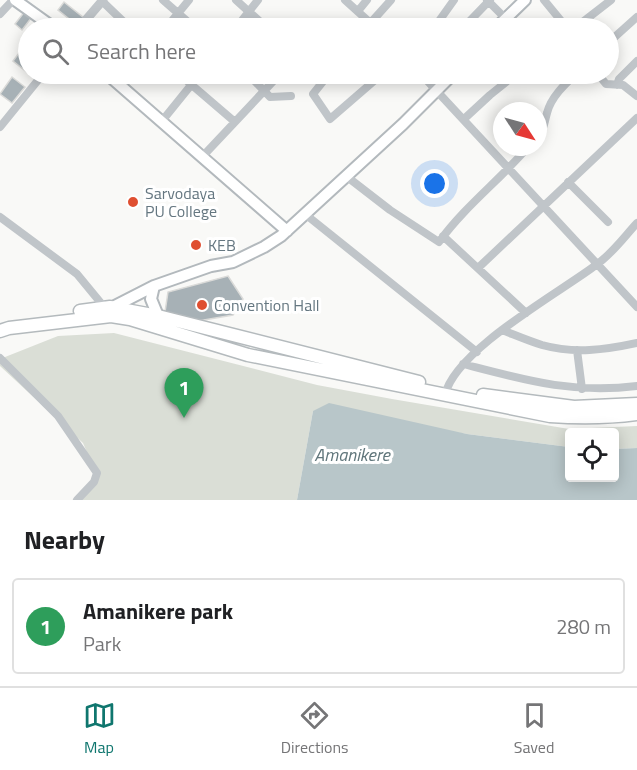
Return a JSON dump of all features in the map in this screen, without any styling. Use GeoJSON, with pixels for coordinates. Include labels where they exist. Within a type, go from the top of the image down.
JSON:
{"type":"FeatureCollection","features":[{"type":"Feature","properties":{"kind":"main road"},"geometry":{"type":"LineString","coordinates":[[507,18],[525,0]]}},
{"type":"Feature","properties":{"kind":"main road"},"geometry":{"type":"LineString","coordinates":[[16,1],[40,18]]}},
{"type":"Feature","properties":{"kind":"main road"},"geometry":{"type":"LineString","coordinates":[[118,84],[287,231]]}},
{"type":"Feature","properties":{"kind":"main road"},"geometry":{"type":"LineString","coordinates":[[0,331],[106,310],[154,286],[211,266],[234,262],[264,247],[287,231],[443,84]]}},
{"type":"Feature","properties":{"kind":"main road"},"geometry":{"type":"LineString","coordinates":[[154,286],[151,299],[158,316]]}},
{"type":"Feature","properties":{"kind":"main road"},"geometry":{"type":"LineString","coordinates":[[106,310],[248,355],[446,392],[574,407],[637,404]]}},
{"type":"Feature","properties":{"kind":"main road"},"geometry":{"type":"LineString","coordinates":[[0,323],[106,310],[158,316],[446,392],[550,416],[592,418],[637,414]]}},
{"type":"Feature","properties":{"kind":"street"},"geometry":{"type":"LineString","coordinates":[[163,0],[182,18]]}},
{"type":"Feature","properties":{"kind":"street"},"geometry":{"type":"LineString","coordinates":[[174,18],[189,0]]}},
{"type":"Feature","properties":{"kind":"street"},"geometry":{"type":"LineString","coordinates":[[236,0],[256,18]]}},
{"type":"Feature","properties":{"kind":"street"},"geometry":{"type":"LineString","coordinates":[[244,18],[258,0]]}},
{"type":"Feature","properties":{"kind":"street"},"geometry":{"type":"LineString","coordinates":[[345,0],[364,18]]}},
{"type":"Feature","properties":{"kind":"street"},"geometry":{"type":"LineString","coordinates":[[358,11],[367,0]]}},
{"type":"Feature","properties":{"kind":"street"},"geometry":{"type":"LineString","coordinates":[[378,18],[391,0]]}},
{"type":"Feature","properties":{"kind":"street"},"geometry":{"type":"LineString","coordinates":[[441,18],[454,0]]}},
{"type":"Feature","properties":{"kind":"street"},"geometry":{"type":"LineString","coordinates":[[544,0],[559,18]]}},
{"type":"Feature","properties":{"kind":"street"},"geometry":{"type":"LineString","coordinates":[[588,18],[611,0]]}},
{"type":"Feature","properties":{"kind":"street"},"geometry":{"type":"LineString","coordinates":[[0,14],[16,1]]}},
{"type":"Feature","properties":{"kind":"street"},"geometry":{"type":"LineString","coordinates":[[87,18],[103,1],[120,18]]}},
{"type":"Feature","properties":{"kind":"street"},"geometry":{"type":"LineString","coordinates":[[472,18],[488,1],[505,18]]}},
{"type":"Feature","properties":{"kind":"street"},"geometry":{"type":"LineString","coordinates":[[619,34],[637,17]]}},
{"type":"Feature","properties":{"kind":"street"},"geometry":{"type":"LineString","coordinates":[[619,79],[637,61]]}},
{"type":"Feature","properties":{"kind":"street"},"geometry":{"type":"LineString","coordinates":[[0,127],[35,84]]}},
{"type":"Feature","properties":{"kind":"street"},"geometry":{"type":"LineString","coordinates":[[162,121],[192,84],[235,122]]}},
{"type":"Feature","properties":{"kind":"street"},"geometry":{"type":"LineString","coordinates":[[258,84],[270,97],[291,96]]}},
{"type":"Feature","properties":{"kind":"street"},"geometry":{"type":"LineString","coordinates":[[202,157],[270,84]]}},
{"type":"Feature","properties":{"kind":"street"},"geometry":{"type":"LineString","coordinates":[[321,84],[313,94],[330,119],[370,84]]}},
{"type":"Feature","properties":{"kind":"street"},"geometry":{"type":"LineString","coordinates":[[431,84],[637,307]]}},
{"type":"Feature","properties":{"kind":"street"},"geometry":{"type":"LineString","coordinates":[[464,119],[504,84]]}},
{"type":"Feature","properties":{"kind":"street"},"geometry":{"type":"LineString","coordinates":[[547,112],[558,92],[566,84]]}},
{"type":"Feature","properties":{"kind":"street"},"geometry":{"type":"LineString","coordinates":[[606,84],[622,85],[637,96]]}},
{"type":"Feature","properties":{"kind":"street"},"geometry":{"type":"LineString","coordinates":[[478,268],[637,118]]}},
{"type":"Feature","properties":{"kind":"street"},"geometry":{"type":"LineString","coordinates":[[346,176],[439,242],[472,203],[520,156]]}},
{"type":"Feature","properties":{"kind":"street"},"geometry":{"type":"LineString","coordinates":[[568,182],[608,222]]}},
{"type":"Feature","properties":{"kind":"street"},"geometry":{"type":"LineString","coordinates":[[305,214],[477,352]]}},
{"type":"Feature","properties":{"kind":"street"},"geometry":{"type":"LineString","coordinates":[[0,217],[77,274],[106,310]]}},
{"type":"Feature","properties":{"kind":"street"},"geometry":{"type":"LineString","coordinates":[[446,392],[463,364],[502,330],[598,264],[637,222]]}},
{"type":"Feature","properties":{"kind":"street"},"geometry":{"type":"LineString","coordinates":[[443,236],[526,313]]}},
{"type":"Feature","properties":{"kind":"street"},"geometry":{"type":"LineString","coordinates":[[502,330],[542,345],[578,350],[593,351],[637,343]]}},
{"type":"Feature","properties":{"kind":"street"},"geometry":{"type":"LineString","coordinates":[[578,350],[582,389]]}},
{"type":"Feature","properties":{"kind":"street"},"geometry":{"type":"LineString","coordinates":[[0,358],[58,416],[97,473],[94,482],[76,500]]}},
{"type":"Feature","properties":{"kind":"street"},"geometry":{"type":"LineString","coordinates":[[463,364],[536,383],[582,389],[637,386]]}},
{"type":"Feature","properties":{"kind":"shaded area"},"geometry":{"type":"Polygon","coordinates":[[[114,333],[317,385],[565,428],[565,446],[313,411],[297,500],[75,500],[98,478],[83,443],[0,366],[0,359],[58,336],[114,333]]]}},
{"type":"Feature","properties":{"kind":"shaded area"},"geometry":{"type":"Polygon","coordinates":[[[637,426],[637,448],[619,449],[619,428],[592,428],[637,426]]]}},
{"type":"Feature","properties":{"kind":"water","name":"Amanikere"},"geometry":{"type":"Polygon","coordinates":[[[329,403],[467,434],[565,446],[565,482],[619,482],[619,449],[637,448],[637,500],[297,500],[313,411],[329,403]]]}},
{"type":"Feature","properties":{"kind":"building"},"geometry":{"type":"Polygon","coordinates":[[[64,2],[84,18],[68,18],[58,10],[64,2]]]}},
{"type":"Feature","properties":{"kind":"building"},"geometry":{"type":"Polygon","coordinates":[[[25,11],[32,17],[31,18],[20,18],[25,11]]]}},
{"type":"Feature","properties":{"kind":"building"},"geometry":{"type":"Polygon","coordinates":[[[18,54],[18,65],[13,61],[18,54]]]}},
{"type":"Feature","properties":{"kind":"building"},"geometry":{"type":"Polygon","coordinates":[[[12,77],[18,84],[25,87],[12,103],[0,94],[12,77]]]}},
{"type":"Feature","properties":{"kind":"building","name":"Convention Hall"},"geometry":{"type":"Polygon","coordinates":[[[228,276],[243,299],[233,315],[198,321],[165,312],[168,292],[228,276]]]}},
{"type":"Feature","properties":{"kind":"place","name":"Sarvodaya PU College"},"geometry":{"type":"Point","coordinates":[133,202]}},
{"type":"Feature","properties":{"kind":"place","name":"KEB"},"geometry":{"type":"Point","coordinates":[196,245]}},
{"type":"Feature","properties":{"kind":"place","name":"Convention Hall"},"geometry":{"type":"Point","coordinates":[202,305]}},
{"type":"Feature","properties":{"kind":"place","name":"Amanikere park"},"geometry":{"type":"Point","coordinates":[184,418]}}]}
